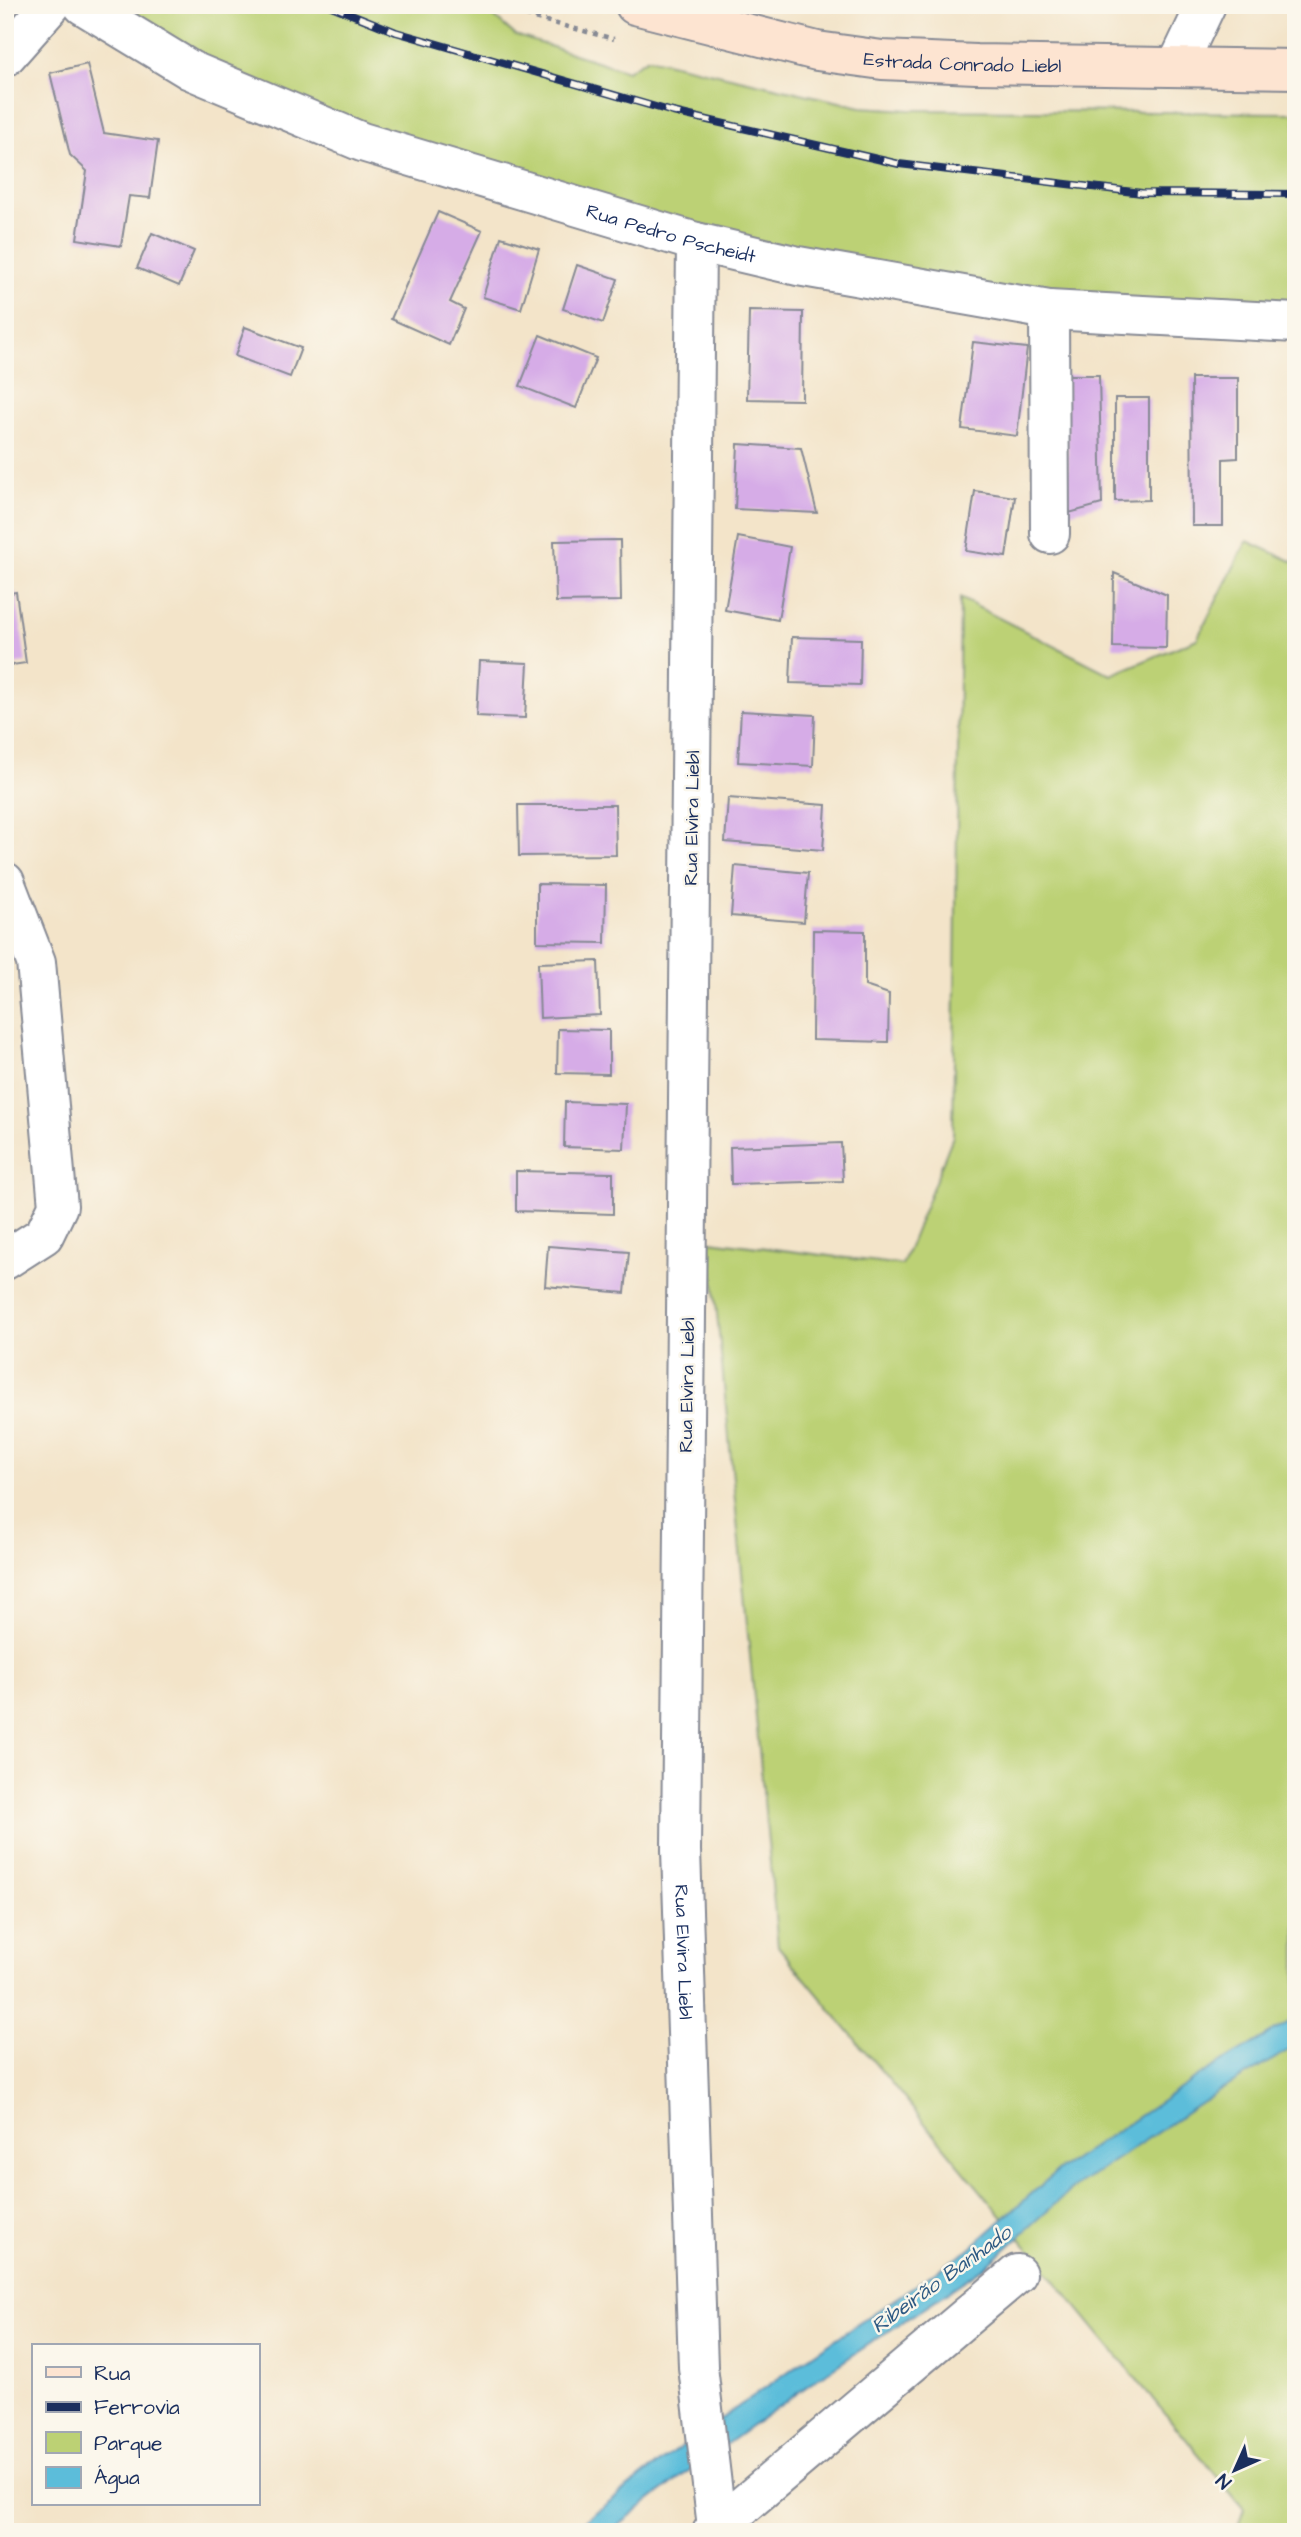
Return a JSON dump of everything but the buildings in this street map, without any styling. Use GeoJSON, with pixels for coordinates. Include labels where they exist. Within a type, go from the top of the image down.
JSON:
{"type":"FeatureCollection","features":[{"type":"Feature","properties":{"kind":"main road","name":"Estrada Conrado Liebl"},"geometry":{"type":"LineString","coordinates":[[638,6],[817,51],[882,60],[1296,69]]}},
{"type":"Feature","properties":{"kind":"street"},"geometry":{"type":"LineString","coordinates":[[6,55],[51,5]]}},
{"type":"Feature","properties":{"kind":"street","name":"Rua Pedro Pscheidt"},"geometry":{"type":"LineString","coordinates":[[83,5],[190,70],[362,142],[696,242],[798,266],[1049,310],[1296,323]]}},
{"type":"Feature","properties":{"kind":"street"},"geometry":{"type":"LineString","coordinates":[[1177,66],[1206,5]]}},
{"type":"Feature","properties":{"kind":"street","name":"Rua Elvira Liebl"},"geometry":{"type":"LineString","coordinates":[[696,242],[681,1850],[698,2367],[712,2476],[715,2529]]}},
{"type":"Feature","properties":{"kind":"street"},"geometry":{"type":"LineString","coordinates":[[1049,310],[1050,534]]}},
{"type":"Feature","properties":{"kind":"street"},"geometry":{"type":"LineString","coordinates":[[5,882],[36,962],[58,1206],[44,1235],[5,1260]]}},
{"type":"Feature","properties":{"kind":"street"},"geometry":{"type":"LineString","coordinates":[[715,2529],[1017,2274]]}},
{"type":"Feature","properties":{"kind":"green space"},"geometry":{"type":"Polygon","coordinates":[[[135,5],[481,5],[515,35],[627,71],[648,58],[861,107],[909,110],[1296,113],[1296,323],[1049,310],[456,171],[137,36],[135,5]]]}},
{"type":"Feature","properties":{"kind":"green space"},"geometry":{"type":"Polygon","coordinates":[[[1247,541],[1296,563],[1296,2532],[1236,2532],[1244,2509],[778,1946],[710,1241],[902,1265],[953,1136],[960,598],[1111,675],[1197,639],[1247,541]]]}},
{"type":"Feature","properties":{"kind":"water","name":"Ribeirão Banhado"},"geometry":{"type":"Polygon","coordinates":[[[1296,2018],[1296,2046],[1218,2092],[1072,2189],[985,2267],[820,2377],[609,2532],[570,2532],[675,2451],[969,2249],[1057,2171],[1205,2072],[1296,2018]]]}},
{"type":"Feature","properties":{"kind":"railway"},"geometry":{"type":"LineString","coordinates":[[329,5],[396,32],[673,112],[899,164],[1142,193],[1296,194]]}}]}
